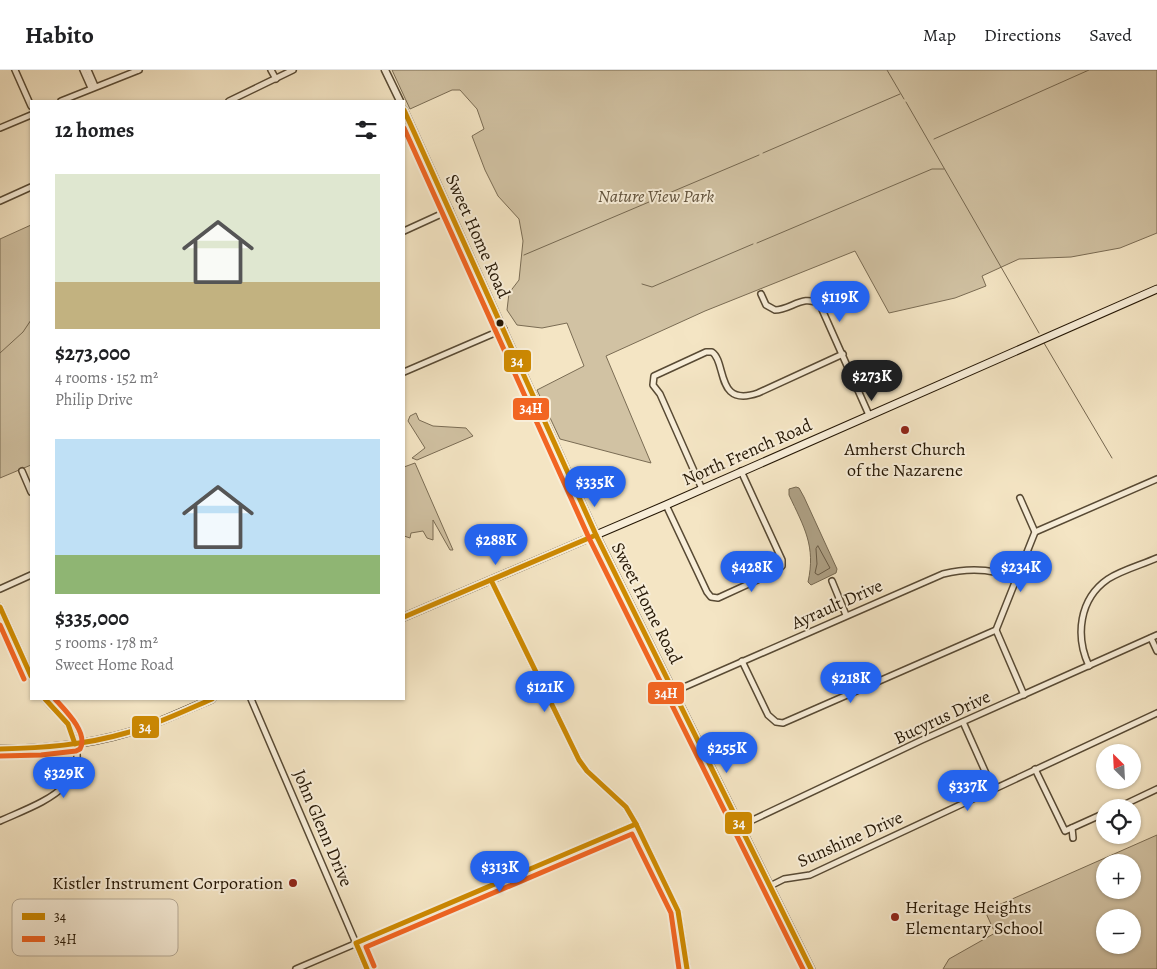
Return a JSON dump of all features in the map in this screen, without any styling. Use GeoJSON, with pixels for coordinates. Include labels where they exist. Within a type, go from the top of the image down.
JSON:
{"type":"FeatureCollection","features":[{"type":"Feature","properties":{"kind":"main road","name":"North French Road"},"geometry":{"type":"LineString","coordinates":[[405,617],[666,505],[1157,289]]}},
{"type":"Feature","properties":{"kind":"main road","name":"Sweet Home Road"},"geometry":{"type":"LineString","coordinates":[[596,535],[675,691],[811,969]]}},
{"type":"Feature","properties":{"kind":"main road"},"geometry":{"type":"LineString","coordinates":[[0,749],[41,748],[116,736],[146,727],[210,700]]}},
{"type":"Feature","properties":{"kind":"street"},"geometry":{"type":"LineString","coordinates":[[15,70],[30,104]]}},
{"type":"Feature","properties":{"kind":"street"},"geometry":{"type":"LineString","coordinates":[[83,70],[93,87]]}},
{"type":"Feature","properties":{"kind":"street"},"geometry":{"type":"LineString","coordinates":[[88,70],[93,87]]}},
{"type":"Feature","properties":{"kind":"street"},"geometry":{"type":"LineString","coordinates":[[63,100],[93,87],[103,86],[139,70]]}},
{"type":"Feature","properties":{"kind":"street"},"geometry":{"type":"LineString","coordinates":[[271,70],[276,80]]}},
{"type":"Feature","properties":{"kind":"street"},"geometry":{"type":"LineString","coordinates":[[231,100],[276,80],[293,70]]}},
{"type":"Feature","properties":{"kind":"street"},"geometry":{"type":"LineString","coordinates":[[385,70],[400,100]]}},
{"type":"Feature","properties":{"kind":"street","name":"Sweet Home Road"},"geometry":{"type":"LineString","coordinates":[[405,112],[596,535]]}},
{"type":"Feature","properties":{"kind":"street"},"geometry":{"type":"LineString","coordinates":[[0,128],[30,115]]}},
{"type":"Feature","properties":{"kind":"street"},"geometry":{"type":"LineString","coordinates":[[0,201],[30,187]]}},
{"type":"Feature","properties":{"kind":"street"},"geometry":{"type":"LineString","coordinates":[[405,231],[450,210]]}},
{"type":"Feature","properties":{"kind":"street"},"geometry":{"type":"LineString","coordinates":[[761,294],[766,305],[774,310],[803,300],[816,302],[822,308],[869,415]]}},
{"type":"Feature","properties":{"kind":"street"},"geometry":{"type":"LineString","coordinates":[[405,372],[504,329]]}},
{"type":"Feature","properties":{"kind":"street"},"geometry":{"type":"LineString","coordinates":[[702,489],[660,394],[653,385],[654,376],[706,352],[712,352],[716,355],[721,375],[728,389],[736,394],[746,396],[758,393],[843,354]]}},
{"type":"Feature","properties":{"kind":"street"},"geometry":{"type":"LineString","coordinates":[[22,471],[30,490]]}},
{"type":"Feature","properties":{"kind":"street"},"geometry":{"type":"LineString","coordinates":[[666,505],[707,592],[711,597],[718,598],[777,571],[782,566],[782,560],[741,472]]}},
{"type":"Feature","properties":{"kind":"street"},"geometry":{"type":"LineString","coordinates":[[1024,695],[996,630],[1035,532],[1157,479]]}},
{"type":"Feature","properties":{"kind":"street"},"geometry":{"type":"LineString","coordinates":[[1020,498],[1035,532]]}},
{"type":"Feature","properties":{"kind":"street"},"geometry":{"type":"LineString","coordinates":[[1089,666],[1082,647],[1080,632],[1083,615],[1090,599],[1108,579],[1157,558]]}},
{"type":"Feature","properties":{"kind":"street","name":"Ayrault Drive"},"geometry":{"type":"LineString","coordinates":[[675,691],[932,577],[954,571],[987,570],[1016,579]]}},
{"type":"Feature","properties":{"kind":"street"},"geometry":{"type":"LineString","coordinates":[[0,589],[30,575]]}},
{"type":"Feature","properties":{"kind":"street"},"geometry":{"type":"LineString","coordinates":[[491,580],[579,760],[587,771],[626,807],[636,824],[678,912],[687,969]]}},
{"type":"Feature","properties":{"kind":"street"},"geometry":{"type":"LineString","coordinates":[[832,581],[846,615]]}},
{"type":"Feature","properties":{"kind":"street"},"geometry":{"type":"LineString","coordinates":[[0,607],[30,674]]}},
{"type":"Feature","properties":{"kind":"street"},"geometry":{"type":"LineString","coordinates":[[742,661],[770,718],[776,722],[783,723],[996,630]]}},
{"type":"Feature","properties":{"kind":"street","name":"Bucyrus Drive"},"geometry":{"type":"LineString","coordinates":[[740,826],[963,722],[1157,636]]}},
{"type":"Feature","properties":{"kind":"street"},"geometry":{"type":"LineString","coordinates":[[1151,638],[1157,651]]}},
{"type":"Feature","properties":{"kind":"street"},"geometry":{"type":"LineString","coordinates":[[0,821],[57,792],[67,784],[76,769],[78,759],[68,724],[46,700]]}},
{"type":"Feature","properties":{"kind":"street","name":"John Glenn Drive"},"geometry":{"type":"LineString","coordinates":[[251,700],[367,969]]}},
{"type":"Feature","properties":{"kind":"street","name":"Sunshine Drive"},"geometry":{"type":"LineString","coordinates":[[770,886],[784,879],[810,875],[1157,713]]}},
{"type":"Feature","properties":{"kind":"street"},"geometry":{"type":"LineString","coordinates":[[963,722],[994,789]]}},
{"type":"Feature","properties":{"kind":"street"},"geometry":{"type":"LineString","coordinates":[[1035,769],[1065,831],[1096,817]]}},
{"type":"Feature","properties":{"kind":"street"},"geometry":{"type":"LineString","coordinates":[[1136,799],[1157,789]]}},
{"type":"Feature","properties":{"kind":"street"},"geometry":{"type":"LineString","coordinates":[[296,969],[636,824]]}},
{"type":"Feature","properties":{"kind":"street"},"geometry":{"type":"LineString","coordinates":[[1072,828],[1073,838]]}},
{"type":"Feature","properties":{"kind":"green space","name":"Nature View Park"},"geometry":{"type":"Polygon","coordinates":[[[392,70],[1157,70],[1157,233],[1120,248],[1071,257],[1019,259],[982,276],[986,286],[955,298],[889,313],[855,251],[705,311],[606,356],[651,463],[560,439],[537,390],[584,366],[567,323],[542,328],[517,325],[507,310],[509,293],[519,280],[523,241],[519,219],[498,196],[485,170],[472,136],[484,129],[477,109],[460,90],[452,90],[410,109],[392,70]]]}},
{"type":"Feature","properties":{"kind":"green space"},"geometry":{"type":"Polygon","coordinates":[[[30,225],[30,465],[0,478],[0,239],[30,225]]]}},
{"type":"Feature","properties":{"kind":"green space"},"geometry":{"type":"Polygon","coordinates":[[[416,413],[419,420],[433,426],[466,428],[473,436],[417,460],[412,458],[425,448],[408,421],[410,416],[416,413]]]}},
{"type":"Feature","properties":{"kind":"green space"},"geometry":{"type":"Polygon","coordinates":[[[415,463],[453,550],[450,550],[433,520],[433,540],[427,538],[423,531],[411,533],[410,538],[405,536],[405,467],[415,463]]]}},
{"type":"Feature","properties":{"kind":"green space"},"geometry":{"type":"Polygon","coordinates":[[[1157,835],[1157,969],[943,969],[949,959],[995,933],[985,911],[1096,862],[1096,899],[1141,899],[1141,854],[1114,854],[1137,844],[1141,844],[1141,842],[1157,835]]]}},
{"type":"Feature","properties":{"kind":"water"},"geometry":{"type":"Polygon","coordinates":[[[799,488],[804,497],[837,569],[836,573],[811,585],[808,582],[811,558],[807,537],[789,495],[789,489],[799,488]]]}},
{"type":"Feature","properties":{"kind":"waterway"},"geometry":{"type":"LineString","coordinates":[[887,70],[904,99]]}},
{"type":"Feature","properties":{"kind":"waterway"},"geometry":{"type":"LineString","coordinates":[[934,139],[1089,70]]}},
{"type":"Feature","properties":{"kind":"waterway"},"geometry":{"type":"LineString","coordinates":[[763,153],[900,94]]}},
{"type":"Feature","properties":{"kind":"waterway"},"geometry":{"type":"LineString","coordinates":[[906,102],[1039,333]]}},
{"type":"Feature","properties":{"kind":"waterway"},"geometry":{"type":"LineString","coordinates":[[655,199],[759,155]]}},
{"type":"Feature","properties":{"kind":"waterway"},"geometry":{"type":"LineString","coordinates":[[757,243],[932,169],[944,169]]}},
{"type":"Feature","properties":{"kind":"waterway"},"geometry":{"type":"LineString","coordinates":[[524,255],[649,202]]}},
{"type":"Feature","properties":{"kind":"waterway"},"geometry":{"type":"LineString","coordinates":[[642,284],[652,287],[753,244]]}},
{"type":"Feature","properties":{"kind":"waterway"},"geometry":{"type":"LineString","coordinates":[[0,353],[23,332],[30,322]]}},
{"type":"Feature","properties":{"kind":"waterway"},"geometry":{"type":"LineString","coordinates":[[1044,343],[1112,458]]}},
{"type":"Feature","properties":{"kind":"transit line","name":"34"},"geometry":{"type":"LineString","coordinates":[[405,112],[596,535],[811,969]]}},
{"type":"Feature","properties":{"kind":"transit line","name":"34H"},"geometry":{"type":"LineString","coordinates":[[405,130],[589,538],[803,969]]}},
{"type":"Feature","properties":{"kind":"transit line","name":"34"},"geometry":{"type":"LineString","coordinates":[[405,617],[596,535]]}},
{"type":"Feature","properties":{"kind":"transit line","name":"34"},"geometry":{"type":"LineString","coordinates":[[491,580],[579,760],[587,771],[626,807],[636,824],[678,911],[687,969]]}},
{"type":"Feature","properties":{"kind":"transit line","name":"34"},"geometry":{"type":"LineString","coordinates":[[0,607],[30,674]]}},
{"type":"Feature","properties":{"kind":"transit line","name":"34H"},"geometry":{"type":"LineString","coordinates":[[0,625],[24,679]]}},
{"type":"Feature","properties":{"kind":"transit line","name":"34"},"geometry":{"type":"LineString","coordinates":[[46,700],[68,724],[75,744]]}},
{"type":"Feature","properties":{"kind":"transit line","name":"34H"},"geometry":{"type":"LineString","coordinates":[[0,756],[41,755],[80,749],[82,743],[79,729],[70,715],[56,700]]}},
{"type":"Feature","properties":{"kind":"transit line","name":"34"},"geometry":{"type":"LineString","coordinates":[[0,749],[64,745],[111,737],[170,718],[210,700]]}},
{"type":"Feature","properties":{"kind":"transit line","name":"34"},"geometry":{"type":"LineString","coordinates":[[367,969],[356,943],[636,824]]}},
{"type":"Feature","properties":{"kind":"transit line","name":"34H"},"geometry":{"type":"LineString","coordinates":[[374,966],[366,947],[632,834],[671,913],[679,969]]}},
{"type":"Feature","properties":{"kind":"place","name":"Amherst Church of the Nazarene"},"geometry":{"type":"Point","coordinates":[905,430]}},
{"type":"Feature","properties":{"kind":"place","name":"Kistler Instrument Corporation"},"geometry":{"type":"Point","coordinates":[293,883]}},
{"type":"Feature","properties":{"kind":"place","name":"Heritage Heights Elementary School"},"geometry":{"type":"Point","coordinates":[895,917]}}]}
